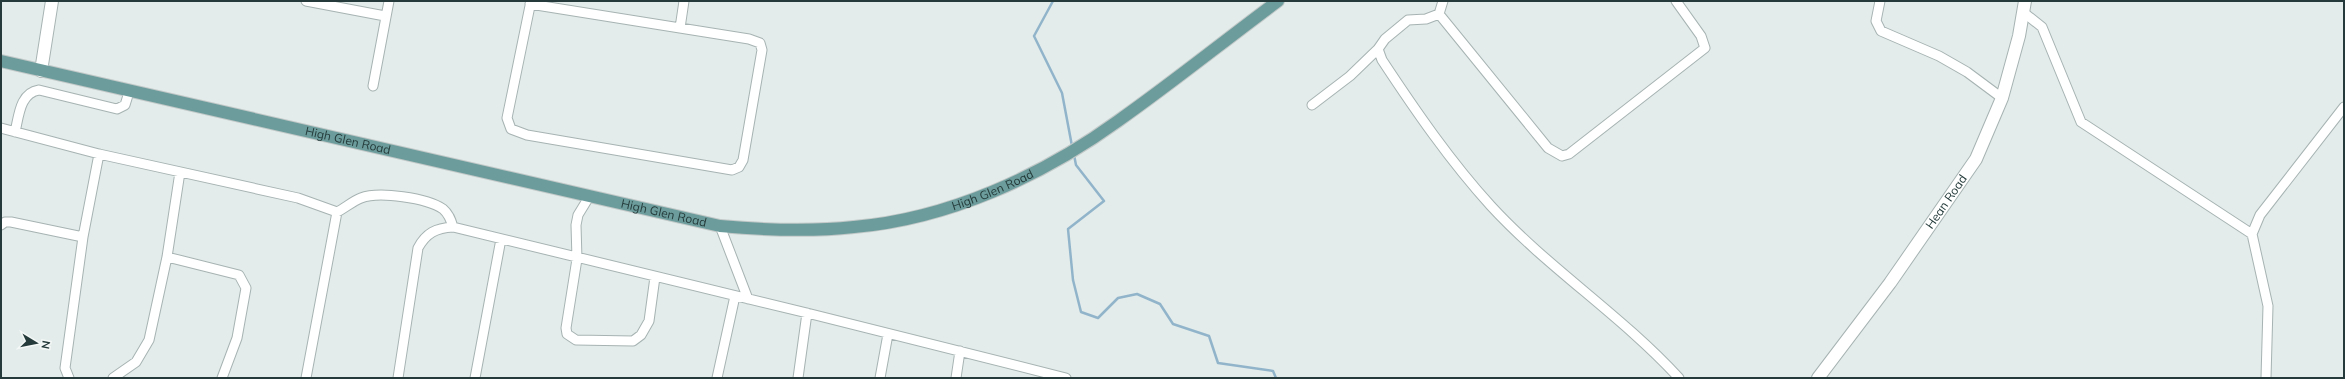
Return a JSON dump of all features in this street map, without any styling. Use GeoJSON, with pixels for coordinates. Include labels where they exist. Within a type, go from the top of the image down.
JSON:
{"type":"FeatureCollection","features":[{"type":"Feature","properties":{"kind":"main road","name":"High Glen Road"},"geometry":{"type":"LineString","coordinates":[[1,61],[41,72],[720,226],[806,230],[856,227],[912,217],[990,192],[1053,162],[1118,122],[1278,1]]}},
{"type":"Feature","properties":{"kind":"street"},"geometry":{"type":"LineString","coordinates":[[41,72],[52,1]]}},
{"type":"Feature","properties":{"kind":"street"},"geometry":{"type":"LineString","coordinates":[[306,1],[386,16]]}},
{"type":"Feature","properties":{"kind":"street"},"geometry":{"type":"LineString","coordinates":[[373,86],[388,1]]}},
{"type":"Feature","properties":{"kind":"street"},"geometry":{"type":"LineString","coordinates":[[680,28],[684,1]]}},
{"type":"Feature","properties":{"kind":"street"},"geometry":{"type":"LineString","coordinates":[[1312,105],[1350,76],[1378,49],[1384,39],[1408,20],[1426,20],[1439,14],[1443,1]]}},
{"type":"Feature","properties":{"kind":"street"},"geometry":{"type":"LineString","coordinates":[[1439,14],[1548,148],[1562,156],[1569,154],[1705,48],[1701,36],[1676,1]]}},
{"type":"Feature","properties":{"kind":"street"},"geometry":{"type":"LineString","coordinates":[[1880,1],[1876,21],[1882,31],[1939,56],[1967,72],[2002,98]]}},
{"type":"Feature","properties":{"kind":"street"},"geometry":{"type":"LineString","coordinates":[[531,2],[680,28],[750,39],[760,44],[762,50],[743,160],[739,167],[732,170],[527,135],[511,129],[507,118],[531,2]]}},
{"type":"Feature","properties":{"kind":"street"},"geometry":{"type":"LineString","coordinates":[[2024,6],[2042,27],[2082,122],[2252,234]]}},
{"type":"Feature","properties":{"kind":"street","name":"Hean Road"},"geometry":{"type":"LineString","coordinates":[[1818,378],[1890,283],[1960,184],[1976,158],[2002,98],[2019,36],[2024,6]]}},
{"type":"Feature","properties":{"kind":"street"},"geometry":{"type":"LineString","coordinates":[[1378,49],[1382,60],[1421,118],[1491,206],[1548,259],[1624,324],[1679,378]]}},
{"type":"Feature","properties":{"kind":"street"},"geometry":{"type":"LineString","coordinates":[[15,132],[22,104],[27,95],[33,91],[39,90],[117,109],[125,104],[129,92]]}},
{"type":"Feature","properties":{"kind":"street"},"geometry":{"type":"LineString","coordinates":[[2266,378],[2268,306],[2252,234],[2260,216],[2344,107]]}},
{"type":"Feature","properties":{"kind":"street"},"geometry":{"type":"LineString","coordinates":[[1,128],[99,154],[298,198],[337,212],[362,198],[380,195],[426,202],[443,209],[451,218],[453,228]]}},
{"type":"Feature","properties":{"kind":"street"},"geometry":{"type":"LineString","coordinates":[[69,378],[65,368],[82,237],[99,154]]}},
{"type":"Feature","properties":{"kind":"street"},"geometry":{"type":"LineString","coordinates":[[113,378],[136,362],[149,340],[167,257],[180,172]]}},
{"type":"Feature","properties":{"kind":"street"},"geometry":{"type":"LineString","coordinates":[[590,196],[578,215],[576,225],[577,259],[566,328],[570,338],[576,340],[633,341],[641,335],[649,321],[655,277]]}},
{"type":"Feature","properties":{"kind":"street"},"geometry":{"type":"LineString","coordinates":[[306,378],[337,212]]}},
{"type":"Feature","properties":{"kind":"street"},"geometry":{"type":"LineString","coordinates":[[1,225],[5,222],[11,222],[82,237]]}},
{"type":"Feature","properties":{"kind":"street"},"geometry":{"type":"LineString","coordinates":[[720,226],[748,299]]}},
{"type":"Feature","properties":{"kind":"street"},"geometry":{"type":"LineString","coordinates":[[398,378],[418,248],[423,239],[431,232],[441,228],[453,228],[501,239],[577,259],[807,313],[960,351],[1039,374],[1066,378]]}},
{"type":"Feature","properties":{"kind":"street"},"geometry":{"type":"LineString","coordinates":[[475,378],[501,239]]}},
{"type":"Feature","properties":{"kind":"street"},"geometry":{"type":"LineString","coordinates":[[167,257],[239,275],[244,281],[246,288],[237,338],[222,378]]}},
{"type":"Feature","properties":{"kind":"street"},"geometry":{"type":"LineString","coordinates":[[717,378],[735,296]]}},
{"type":"Feature","properties":{"kind":"street"},"geometry":{"type":"LineString","coordinates":[[798,378],[807,313]]}},
{"type":"Feature","properties":{"kind":"street"},"geometry":{"type":"LineString","coordinates":[[880,378],[888,334]]}},
{"type":"Feature","properties":{"kind":"street"},"geometry":{"type":"LineString","coordinates":[[956,378],[960,351]]}},
{"type":"Feature","properties":{"kind":"waterway"},"geometry":{"type":"LineString","coordinates":[[1053,1],[1034,36],[1062,93],[1072,146]]}},
{"type":"Feature","properties":{"kind":"waterway"},"geometry":{"type":"LineString","coordinates":[[1074,155],[1076,165],[1104,201],[1068,229],[1073,280],[1081,312],[1098,318],[1118,298],[1137,294],[1160,304],[1173,324],[1209,336],[1218,363],[1273,371],[1276,378]]}}]}
